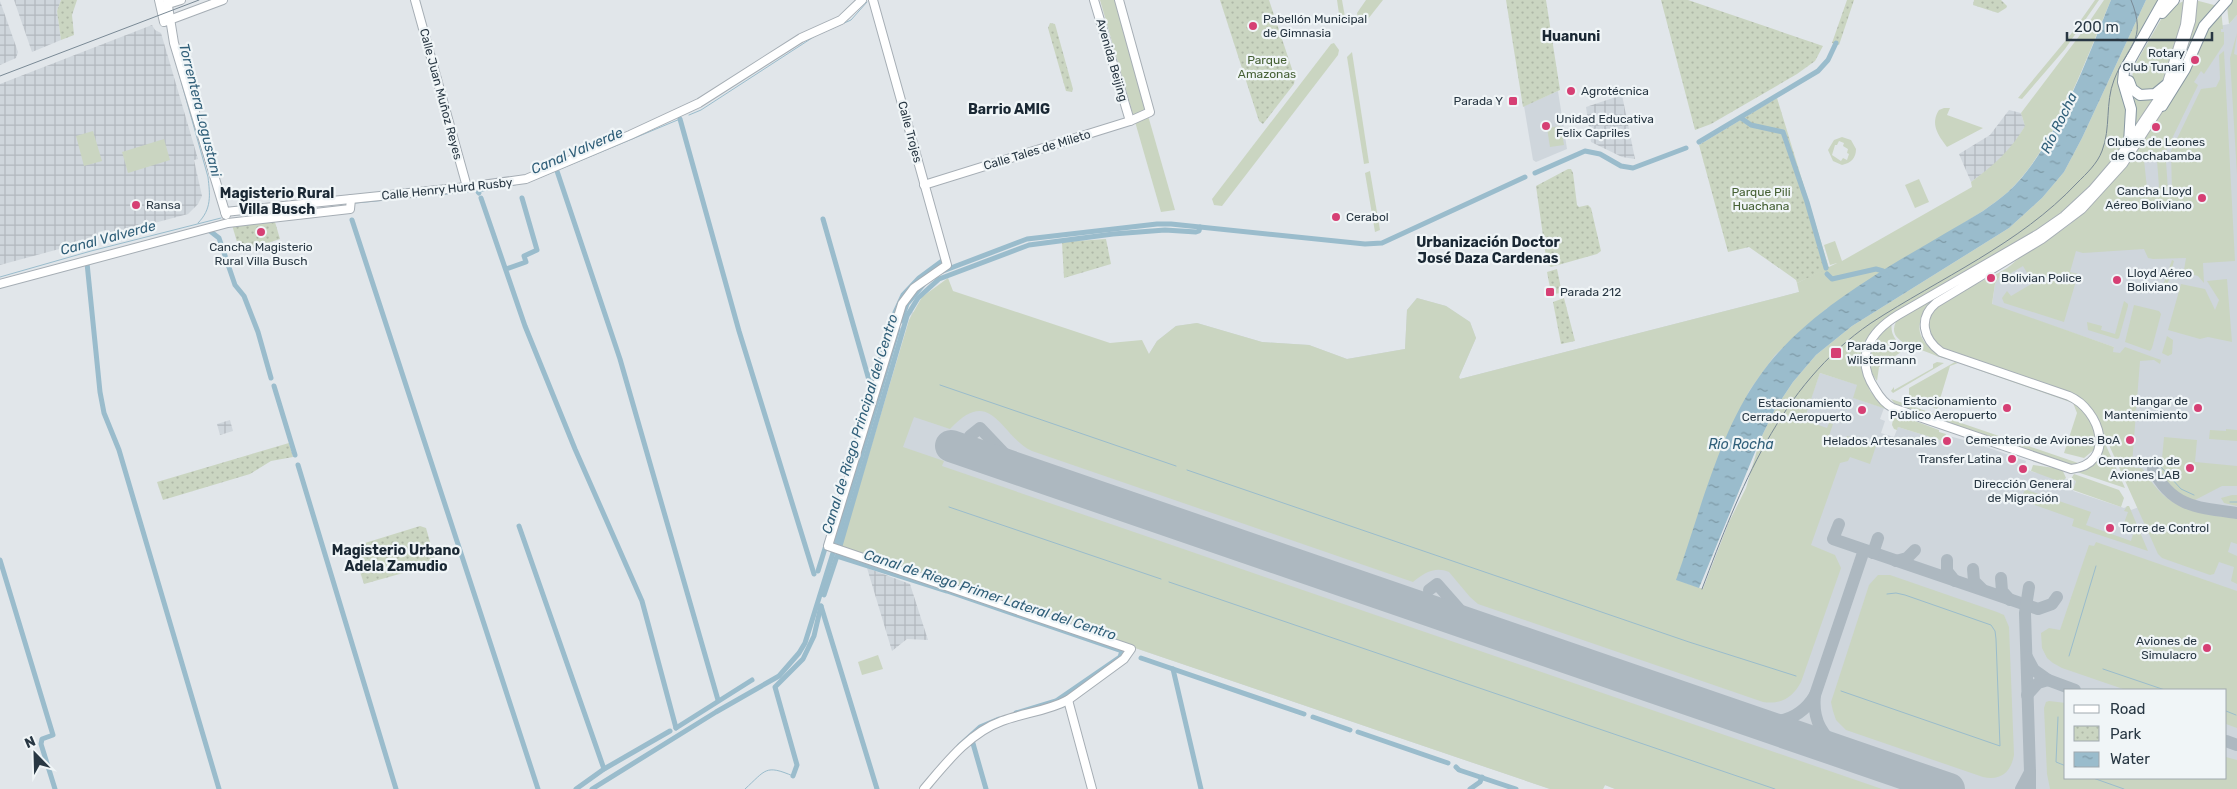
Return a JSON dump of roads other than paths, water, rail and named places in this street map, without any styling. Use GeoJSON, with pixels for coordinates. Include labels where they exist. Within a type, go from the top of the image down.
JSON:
{"type":"FeatureCollection","features":[{"type":"Feature","properties":{"kind":"highway"},"geometry":{"type":"LineString","coordinates":[[2129,143],[2131,109],[2124,82],[2124,71],[2164,0]]}},
{"type":"Feature","properties":{"kind":"highway"},"geometry":{"type":"LineString","coordinates":[[2166,85],[2155,94],[2140,95],[2132,89],[2128,73],[2164,9],[2174,0]]}},
{"type":"Feature","properties":{"kind":"highway"},"geometry":{"type":"LineString","coordinates":[[2162,106],[2184,69],[2204,26],[2227,0]]}},
{"type":"Feature","properties":{"kind":"street"},"geometry":{"type":"LineString","coordinates":[[181,0],[164,3],[167,20],[228,223]]}},
{"type":"Feature","properties":{"kind":"street"},"geometry":{"type":"LineString","coordinates":[[167,20],[223,0]]}},
{"type":"Feature","properties":{"kind":"street","name":"Calle Juan Muñoz Reyes"},"geometry":{"type":"LineString","coordinates":[[415,0],[467,187]]}},
{"type":"Feature","properties":{"kind":"street","name":"Calle Henry Hurd Rusby"},"geometry":{"type":"LineString","coordinates":[[225,212],[467,187],[526,179],[630,135],[699,103],[801,38],[841,20],[862,0]]}},
{"type":"Feature","properties":{"kind":"street","name":"Calle Trojes"},"geometry":{"type":"LineString","coordinates":[[873,0],[947,265],[914,288],[902,304],[833,548],[1131,649],[1124,659],[1068,700]]}},
{"type":"Feature","properties":{"kind":"street","name":"Avenida Beijing"},"geometry":{"type":"LineString","coordinates":[[1094,0],[1130,121]]}},
{"type":"Feature","properties":{"kind":"street","name":"Avenida Beijing"},"geometry":{"type":"LineString","coordinates":[[1119,0],[1150,112]]}},
{"type":"Feature","properties":{"kind":"street"},"geometry":{"type":"LineString","coordinates":[[2188,0],[2185,25],[2166,85],[2129,143],[2106,174],[2078,204],[2054,224],[2019,249],[1936,302],[1927,312],[1925,332],[1930,343],[1941,352],[2069,396],[2085,406],[2098,428],[2100,441],[2093,458],[2089,463],[2071,469],[1893,408],[1879,395],[1868,374],[1866,366],[1867,350],[1873,336],[1879,328],[1898,315],[2019,249],[2065,224],[2094,199],[2123,164],[2162,106],[2181,56],[2191,21],[2192,0]]}},
{"type":"Feature","properties":{"kind":"street","name":"Calle Tales de Mileto"},"geometry":{"type":"LineString","coordinates":[[924,185],[1130,121],[1150,112]]}},
{"type":"Feature","properties":{"kind":"street"},"geometry":{"type":"LineString","coordinates":[[0,284],[228,223],[350,209],[351,199]]}},
{"type":"Feature","properties":{"kind":"street"},"geometry":{"type":"LineString","coordinates":[[924,789],[968,740],[982,730],[999,722],[1058,705],[1068,700],[1092,789]]}},
{"type":"Feature","properties":{"kind":"water","name":"Río Rocha"},"geometry":{"type":"Polygon","coordinates":[[[2111,0],[2146,0],[2082,138],[2064,172],[2042,198],[2009,228],[1852,326],[1816,355],[1793,382],[1775,409],[1760,440],[1699,588],[1676,580],[1721,449],[1732,423],[1759,377],[1780,351],[1832,305],[1892,264],[1983,211],[2008,192],[2041,152],[2055,128],[2080,76],[2111,0]]]}},
{"type":"Feature","properties":{"kind":"waterway","name":"Canal Valverde"},"geometry":{"type":"LineString","coordinates":[[689,115],[701,110],[815,36],[851,20],[867,2]]}},
{"type":"Feature","properties":{"kind":"waterway","name":"Canal de Riego Principal del Centro"},"geometry":{"type":"LineString","coordinates":[[1699,142],[1818,71],[1828,60],[1836,43]]}},
{"type":"Feature","properties":{"kind":"waterway","name":"Torrentera Logustani"},"geometry":{"type":"LineString","coordinates":[[174,56],[208,177],[208,207],[203,218],[198,223]]}},
{"type":"Feature","properties":{"kind":"waterway"},"geometry":{"type":"LineString","coordinates":[[1741,118],[1751,125],[1783,132],[1807,202],[1826,268]]}},
{"type":"Feature","properties":{"kind":"waterway","name":"Canal Valverde"},"geometry":{"type":"LineString","coordinates":[[478,192],[529,182],[680,119]]}},
{"type":"Feature","properties":{"kind":"waterway"},"geometry":{"type":"LineString","coordinates":[[680,119],[739,331],[814,574]]}},
{"type":"Feature","properties":{"kind":"waterway","name":"Canal de Riego Principal del Centro"},"geometry":{"type":"LineString","coordinates":[[1535,173],[1585,151],[1600,154],[1621,166],[1633,168],[1686,148]]}},
{"type":"Feature","properties":{"kind":"waterway"},"geometry":{"type":"LineString","coordinates":[[557,171],[620,359],[718,700]]}},
{"type":"Feature","properties":{"kind":"waterway","name":"Canal de Riego Principal del Centro"},"geometry":{"type":"LineString","coordinates":[[943,271],[1027,239],[1157,224],[1365,244],[1382,243],[1525,177]]}},
{"type":"Feature","properties":{"kind":"waterway","name":"Canal Valverde"},"geometry":{"type":"LineString","coordinates":[[356,203],[468,192]]}},
{"type":"Feature","properties":{"kind":"waterway"},"geometry":{"type":"LineString","coordinates":[[481,198],[525,326],[575,449],[642,601],[676,728]]}},
{"type":"Feature","properties":{"kind":"waterway"},"geometry":{"type":"LineString","coordinates":[[506,269],[526,262],[524,256],[537,250],[522,198]]}},
{"type":"Feature","properties":{"kind":"waterway","name":"Canal Valverde"},"geometry":{"type":"LineString","coordinates":[[0,277],[91,251],[221,218]]}},
{"type":"Feature","properties":{"kind":"waterway"},"geometry":{"type":"LineString","coordinates":[[823,219],[871,387]]}},
{"type":"Feature","properties":{"kind":"waterway"},"geometry":{"type":"LineString","coordinates":[[352,220],[538,789]]}},
{"type":"Feature","properties":{"kind":"waterway","name":"Canal de Riego Primer Lateral del Centro"},"geometry":{"type":"LineString","coordinates":[[840,546],[907,316],[918,298],[939,279],[1029,245],[1113,234],[1165,230],[1196,232],[1199,231],[1200,227]]}},
{"type":"Feature","properties":{"kind":"waterway"},"geometry":{"type":"LineString","coordinates":[[210,231],[219,238],[235,285],[244,296],[258,332],[271,378]]}},
{"type":"Feature","properties":{"kind":"waterway"},"geometry":{"type":"LineString","coordinates":[[848,469],[892,319],[903,295],[919,278],[942,261]]}},
{"type":"Feature","properties":{"kind":"waterway"},"geometry":{"type":"LineString","coordinates":[[87,263],[100,392],[104,413],[119,450],[219,789]]}},
{"type":"Feature","properties":{"kind":"waterway"},"geometry":{"type":"LineString","coordinates":[[1827,274],[1832,279],[1876,269],[1883,271],[1887,277]]}},
{"type":"Feature","properties":{"kind":"waterway","name":"Canal de Riego Principal del Centro"},"geometry":{"type":"LineString","coordinates":[[901,321],[907,304],[924,284]]}},
{"type":"Feature","properties":{"kind":"waterway","name":"Canal de Riego Principal del Centro"},"geometry":{"type":"LineString","coordinates":[[836,544],[898,329]]}},
{"type":"Feature","properties":{"kind":"waterway"},"geometry":{"type":"LineString","coordinates":[[940,385],[1176,466]]}},
{"type":"Feature","properties":{"kind":"waterway"},"geometry":{"type":"LineString","coordinates":[[274,386],[295,455]]}},
{"type":"Feature","properties":{"kind":"waterway"},"geometry":{"type":"LineString","coordinates":[[298,465],[396,789]]}},
{"type":"Feature","properties":{"kind":"waterway"},"geometry":{"type":"LineString","coordinates":[[2161,467],[2181,489],[2194,495]]}},
{"type":"Feature","properties":{"kind":"waterway"},"geometry":{"type":"LineString","coordinates":[[1187,470],[1689,642],[1796,676]]}},
{"type":"Feature","properties":{"kind":"waterway"},"geometry":{"type":"LineString","coordinates":[[2230,502],[2237,502]]}},
{"type":"Feature","properties":{"kind":"waterway"},"geometry":{"type":"LineString","coordinates":[[949,507],[1161,579]]}},
{"type":"Feature","properties":{"kind":"waterway"},"geometry":{"type":"LineString","coordinates":[[519,526],[604,769]]}},
{"type":"Feature","properties":{"kind":"waterway"},"geometry":{"type":"LineString","coordinates":[[818,571],[827,542]]}},
{"type":"Feature","properties":{"kind":"waterway","name":"Canal de Riego Principal del Centro"},"geometry":{"type":"LineString","coordinates":[[592,789],[716,712],[779,676],[805,643],[833,553]]}},
{"type":"Feature","properties":{"kind":"waterway","name":"Canal de Riego Primer Lateral del Centro"},"geometry":{"type":"LineString","coordinates":[[824,595],[837,556],[947,591],[1122,651],[1120,657],[1056,701],[1016,713]]}},
{"type":"Feature","properties":{"kind":"waterway"},"geometry":{"type":"LineString","coordinates":[[0,560],[53,735],[42,739],[41,744],[55,789]]}},
{"type":"Feature","properties":{"kind":"waterway"},"geometry":{"type":"LineString","coordinates":[[2069,656],[2096,566]]}},
{"type":"Feature","properties":{"kind":"waterway"},"geometry":{"type":"LineString","coordinates":[[1169,582],[1775,789]]}},
{"type":"Feature","properties":{"kind":"waterway"},"geometry":{"type":"LineString","coordinates":[[1841,691],[2000,746],[1996,639],[1995,631],[1991,625],[1905,595],[1887,594]]}},
{"type":"Feature","properties":{"kind":"waterway"},"geometry":{"type":"LineString","coordinates":[[821,606],[877,789]]}},
{"type":"Feature","properties":{"kind":"waterway"},"geometry":{"type":"LineString","coordinates":[[793,776],[797,765],[775,687],[803,659],[814,636],[821,606]]}},
{"type":"Feature","properties":{"kind":"waterway","name":"Canal de Riego Primer Lateral del Centro"},"geometry":{"type":"LineString","coordinates":[[1141,658],[1304,714]]}},
{"type":"Feature","properties":{"kind":"waterway"},"geometry":{"type":"LineString","coordinates":[[1173,669],[1201,789]]}},
{"type":"Feature","properties":{"kind":"waterway"},"geometry":{"type":"LineString","coordinates":[[2103,669],[2162,689]]}},
{"type":"Feature","properties":{"kind":"waterway"},"geometry":{"type":"LineString","coordinates":[[676,728],[752,680]]}},
{"type":"Feature","properties":{"kind":"waterway"},"geometry":{"type":"LineString","coordinates":[[2227,711],[2236,715]]}},
{"type":"Feature","properties":{"kind":"waterway","name":"Canal de Riego Primer Lateral del Centro"},"geometry":{"type":"LineString","coordinates":[[1313,717],[1350,730]]}},
{"type":"Feature","properties":{"kind":"waterway"},"geometry":{"type":"LineString","coordinates":[[2058,717],[2056,762],[2064,765]]}},
{"type":"Feature","properties":{"kind":"waterway","name":"Canal de Riego Primer Lateral del Centro"},"geometry":{"type":"LineString","coordinates":[[959,746],[980,727],[999,719]]}},
{"type":"Feature","properties":{"kind":"waterway"},"geometry":{"type":"LineString","coordinates":[[576,789],[604,769],[670,731]]}},
{"type":"Feature","properties":{"kind":"waterway","name":"Canal de Riego Primer Lateral del Centro"},"geometry":{"type":"LineString","coordinates":[[1358,732],[1448,763]]}},
{"type":"Feature","properties":{"kind":"waterway"},"geometry":{"type":"LineString","coordinates":[[972,740],[986,789]]}},
{"type":"Feature","properties":{"kind":"waterway","name":"Canal de Riego Primer Lateral del Centro"},"geometry":{"type":"LineString","coordinates":[[1456,767],[1459,770],[1516,789]]}},
{"type":"Feature","properties":{"kind":"waterway"},"geometry":{"type":"LineString","coordinates":[[745,789],[766,771],[777,770],[793,776]]}},
{"type":"Feature","properties":{"kind":"waterway"},"geometry":{"type":"LineString","coordinates":[[1470,789],[1480,782],[1482,777]]}},
{"type":"Feature","properties":{"kind":"waterway"},"geometry":{"type":"LineString","coordinates":[[2096,779],[2124,789]]}},
{"type":"Feature","properties":{"kind":"tram line"},"geometry":{"type":"LineString","coordinates":[[0,76],[199,0]]}},
{"type":"Feature","properties":{"kind":"tram line"},"geometry":{"type":"LineString","coordinates":[[1702,589],[1732,514],[1766,442],[1787,408],[1811,377],[1839,348],[1871,323],[1978,259],[2030,224],[2055,205],[2095,164],[2105,142],[2111,89],[2119,68],[2134,43],[2137,34],[2136,14],[2131,0]]}},
{"type":"Feature","properties":{"kind":"place","name":"Pabellón Municipal de Gimnasia"},"geometry":{"type":"Point","coordinates":[1253,26]}},
{"type":"Feature","properties":{"kind":"place","name":"Rotary Club Tunari"},"geometry":{"type":"Point","coordinates":[2195,60]}},
{"type":"Feature","properties":{"kind":"place","name":"Agrotécnica"},"geometry":{"type":"Point","coordinates":[1571,91]}},
{"type":"Feature","properties":{"kind":"place","name":"Parada Y"},"geometry":{"type":"Point","coordinates":[1513,101]}},
{"type":"Feature","properties":{"kind":"place","name":"Unidad Educativa Felix Capriles"},"geometry":{"type":"Point","coordinates":[1546,126]}},
{"type":"Feature","properties":{"kind":"place","name":"Clubes de Leones de Cochabamba"},"geometry":{"type":"Point","coordinates":[2156,127]}},
{"type":"Feature","properties":{"kind":"place","name":"Cancha Lloyd Aéreo Boliviano"},"geometry":{"type":"Point","coordinates":[2202,198]}},
{"type":"Feature","properties":{"kind":"place","name":"Ransa"},"geometry":{"type":"Point","coordinates":[136,205]}},
{"type":"Feature","properties":{"kind":"place","name":"Cerabol"},"geometry":{"type":"Point","coordinates":[1336,217]}},
{"type":"Feature","properties":{"kind":"place","name":"Cancha Magisterio Rural Villa Busch"},"geometry":{"type":"Point","coordinates":[261,232]}},
{"type":"Feature","properties":{"kind":"place","name":"Bolivian Police"},"geometry":{"type":"Point","coordinates":[1991,278]}},
{"type":"Feature","properties":{"kind":"place","name":"Lloyd Aéreo Boliviano"},"geometry":{"type":"Point","coordinates":[2117,280]}},
{"type":"Feature","properties":{"kind":"place","name":"Parada 212"},"geometry":{"type":"Point","coordinates":[1550,292]}},
{"type":"Feature","properties":{"kind":"place","name":"Parada Jorge Wilstermann"},"geometry":{"type":"Point","coordinates":[1836,353]}},
{"type":"Feature","properties":{"kind":"place","name":"Estacionamiento Público Aeropuerto"},"geometry":{"type":"Point","coordinates":[2007,408]}},
{"type":"Feature","properties":{"kind":"place","name":"Hangar de Mantenimiento"},"geometry":{"type":"Point","coordinates":[2198,408]}},
{"type":"Feature","properties":{"kind":"place","name":"Estacionamiento Cerrado Aeropuerto"},"geometry":{"type":"Point","coordinates":[1862,410]}},
{"type":"Feature","properties":{"kind":"place","name":"Cementerio de Aviones BoA"},"geometry":{"type":"Point","coordinates":[2130,440]}},
{"type":"Feature","properties":{"kind":"place","name":"Helados Artesanales"},"geometry":{"type":"Point","coordinates":[1947,441]}},
{"type":"Feature","properties":{"kind":"place","name":"Transfer Latina"},"geometry":{"type":"Point","coordinates":[2012,459]}},
{"type":"Feature","properties":{"kind":"place","name":"Cementerio de Aviones LAB"},"geometry":{"type":"Point","coordinates":[2190,468]}},
{"type":"Feature","properties":{"kind":"place","name":"Dirección General de Migración"},"geometry":{"type":"Point","coordinates":[2023,469]}},
{"type":"Feature","properties":{"kind":"place","name":"Torre de Control"},"geometry":{"type":"Point","coordinates":[2110,528]}},
{"type":"Feature","properties":{"kind":"place","name":"Aviones de Simulacro"},"geometry":{"type":"Point","coordinates":[2207,648]}},
{"type":"Feature","properties":{"kind":"district","name":"Huanuni"},"geometry":{"type":"Point","coordinates":[1571,36]}},
{"type":"Feature","properties":{"kind":"district","name":"Barrio AMIG"},"geometry":{"type":"Point","coordinates":[1009,109]}},
{"type":"Feature","properties":{"kind":"district","name":"Magisterio Rural Villa Busch"},"geometry":{"type":"Point","coordinates":[277,202]}},
{"type":"Feature","properties":{"kind":"district","name":"Urbanización Doctor José Daza Cardenas"},"geometry":{"type":"Point","coordinates":[1488,250]}},
{"type":"Feature","properties":{"kind":"district","name":"Magisterio Urbano Adela Zamudio"},"geometry":{"type":"Point","coordinates":[396,558]}},
{"type":"Feature","properties":{"kind":"park label","name":"Parque Amazonas"},"geometry":{"type":"Point","coordinates":[1267,67]}},
{"type":"Feature","properties":{"kind":"park label","name":"Parque Pili Huachana"},"geometry":{"type":"Point","coordinates":[1761,199]}}]}
